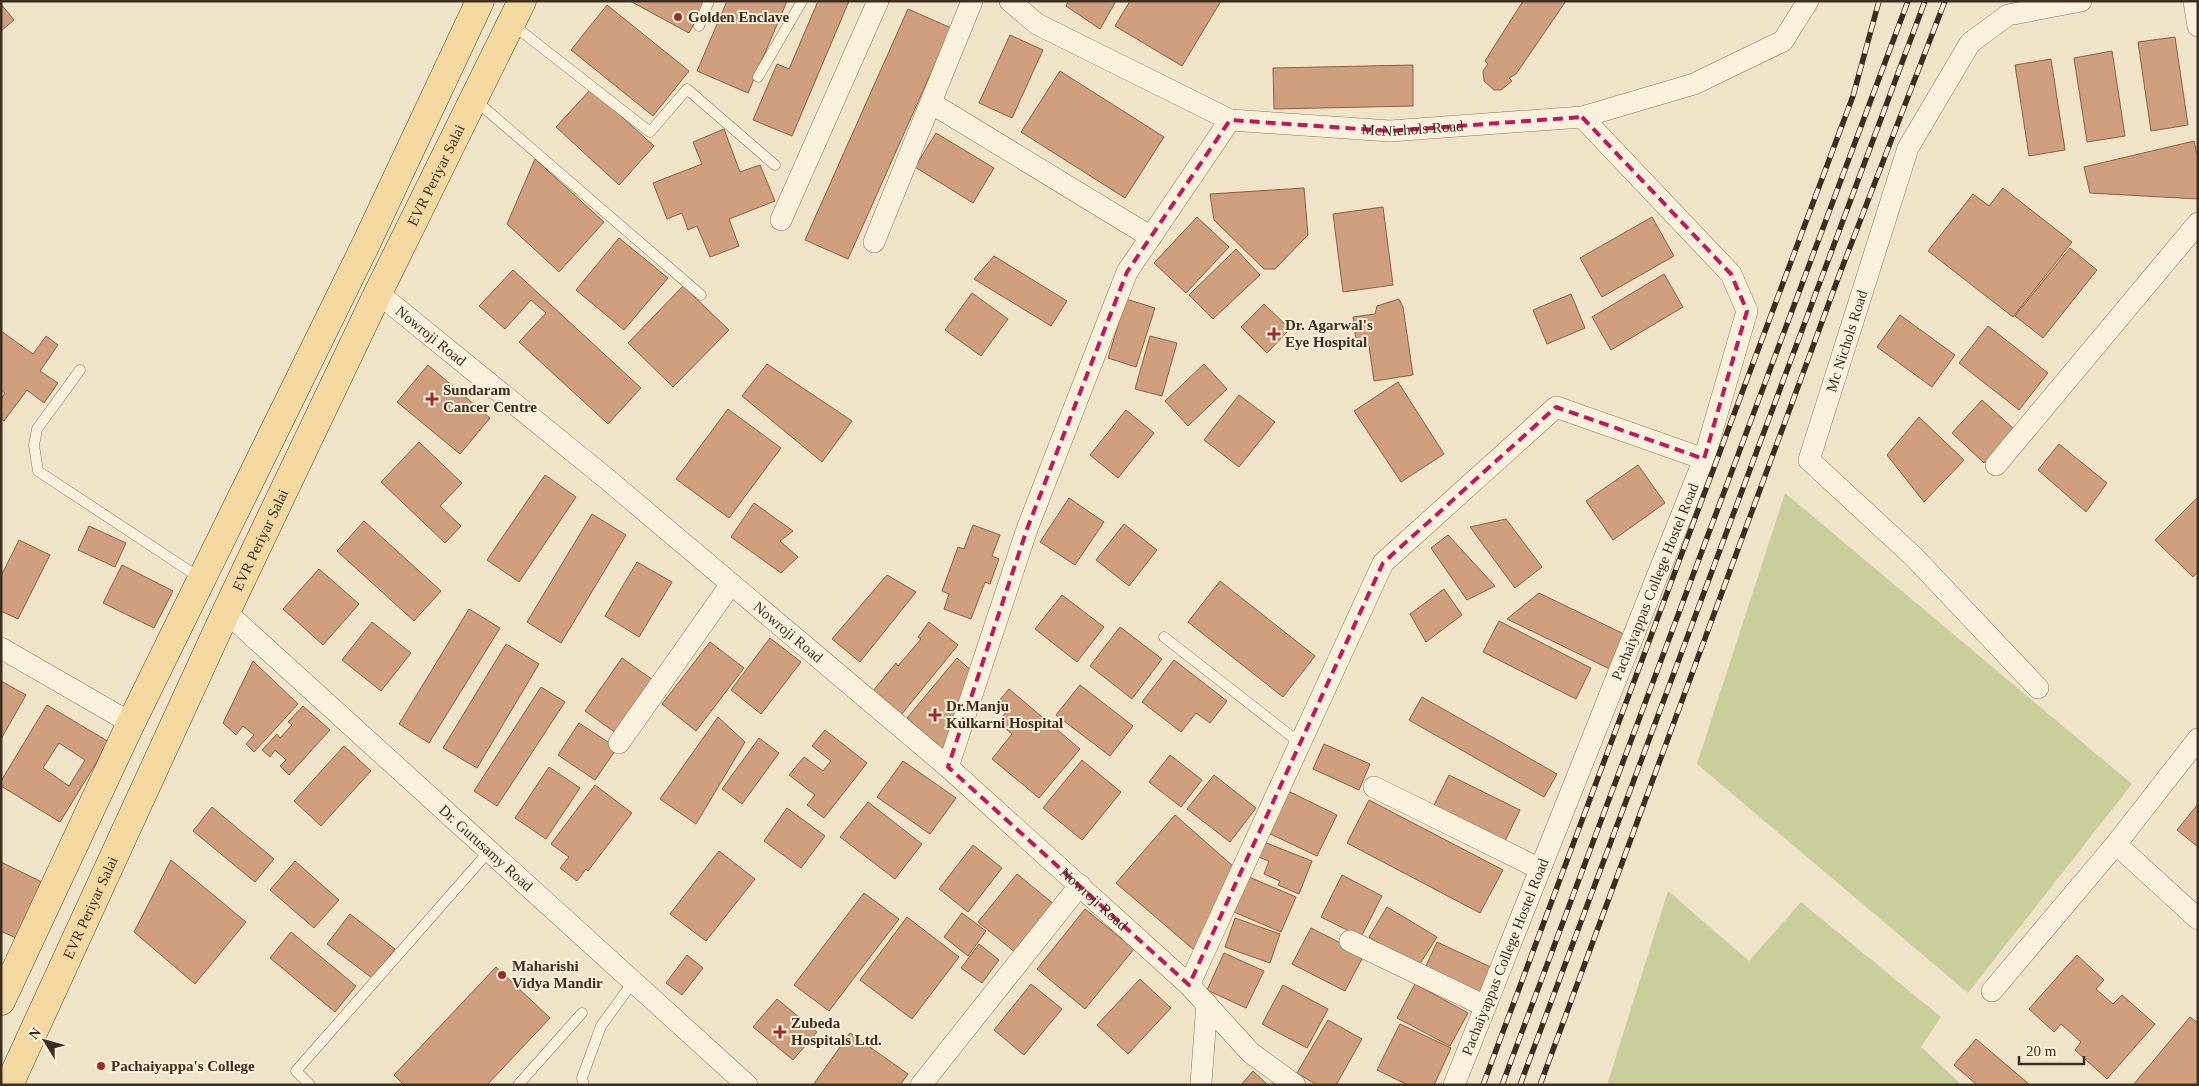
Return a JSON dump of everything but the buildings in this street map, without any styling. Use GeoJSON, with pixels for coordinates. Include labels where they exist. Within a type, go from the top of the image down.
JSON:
{"type":"FeatureCollection","features":[{"type":"Feature","properties":{"kind":"main road"},"geometry":{"type":"LineString","coordinates":[[1,1001],[8,970],[366,244],[480,1]]}},
{"type":"Feature","properties":{"kind":"main road","name":"EVR Periyar Salai"},"geometry":{"type":"LineString","coordinates":[[9,1085],[226,612],[378,293],[517,12]]}},
{"type":"Feature","properties":{"kind":"street"},"geometry":{"type":"LineString","coordinates":[[782,220],[878,1]]}},
{"type":"Feature","properties":{"kind":"street"},"geometry":{"type":"LineString","coordinates":[[874,242],[972,1]]}},
{"type":"Feature","properties":{"kind":"street","name":"McNichols Road"},"geometry":{"type":"LineString","coordinates":[[1010,1],[1038,24],[1230,120],[1390,131],[1582,117],[1694,84],[1783,40],[1808,1]]}},
{"type":"Feature","properties":{"kind":"street","name":"Mc Nichols Road"},"geometry":{"type":"LineString","coordinates":[[2038,688],[1913,556],[1809,460],[1908,148],[1970,43],[2008,15],[2081,1]]}},
{"type":"Feature","properties":{"kind":"street"},"geometry":{"type":"LineString","coordinates":[[2194,1],[2198,26]]}},
{"type":"Feature","properties":{"kind":"street"},"geometry":{"type":"LineString","coordinates":[[931,103],[1151,237]]}},
{"type":"Feature","properties":{"kind":"street","name":"Pachaiyappas College Hostel Road"},"geometry":{"type":"LineString","coordinates":[[1454,1085],[1704,459],[1747,311],[1732,274],[1582,117]]}},
{"type":"Feature","properties":{"kind":"street"},"geometry":{"type":"LineString","coordinates":[[948,767],[1027,529],[1127,272],[1230,120]]}},
{"type":"Feature","properties":{"kind":"street"},"geometry":{"type":"LineString","coordinates":[[1996,465],[2198,223]]}},
{"type":"Feature","properties":{"kind":"street","name":"Nowroji Road"},"geometry":{"type":"LineString","coordinates":[[378,293],[607,479],[948,767],[1189,985],[1251,1052],[1295,1085]]}},
{"type":"Feature","properties":{"kind":"street"},"geometry":{"type":"LineString","coordinates":[[1189,985],[1383,563],[1556,407],[1704,459]]}},
{"type":"Feature","properties":{"kind":"street"},"geometry":{"type":"LineString","coordinates":[[619,743],[731,584]]}},
{"type":"Feature","properties":{"kind":"street","name":"Dr. Gurusamy Road"},"geometry":{"type":"LineString","coordinates":[[226,612],[747,1085]]}},
{"type":"Feature","properties":{"kind":"street"},"geometry":{"type":"LineString","coordinates":[[1,648],[131,722]]}},
{"type":"Feature","properties":{"kind":"street"},"geometry":{"type":"LineString","coordinates":[[1992,991],[2116,844],[2198,739]]}},
{"type":"Feature","properties":{"kind":"street"},"geometry":{"type":"LineString","coordinates":[[1374,788],[1540,869]]}},
{"type":"Feature","properties":{"kind":"street"},"geometry":{"type":"LineString","coordinates":[[2116,844],[2198,919]]}},
{"type":"Feature","properties":{"kind":"street"},"geometry":{"type":"LineString","coordinates":[[921,1085],[1080,885]]}},
{"type":"Feature","properties":{"kind":"street"},"geometry":{"type":"LineString","coordinates":[[1350,941],[1485,1006]]}},
{"type":"Feature","properties":{"kind":"street"},"geometry":{"type":"LineString","coordinates":[[1201,1083],[1207,1004]]}},
{"type":"Feature","properties":{"kind":"lane"},"geometry":{"type":"LineString","coordinates":[[698,26],[709,1]]}},
{"type":"Feature","properties":{"kind":"lane"},"geometry":{"type":"LineString","coordinates":[[758,77],[802,1]]}},
{"type":"Feature","properties":{"kind":"lane"},"geometry":{"type":"LineString","coordinates":[[517,12],[650,132],[687,89],[775,165]]}},
{"type":"Feature","properties":{"kind":"lane"},"geometry":{"type":"LineString","coordinates":[[473,98],[701,295]]}},
{"type":"Feature","properties":{"kind":"lane"},"geometry":{"type":"LineString","coordinates":[[80,370],[37,429],[34,445],[38,471],[201,579]]}},
{"type":"Feature","properties":{"kind":"lane"},"geometry":{"type":"LineString","coordinates":[[1164,637],[1300,742]]}},
{"type":"Feature","properties":{"kind":"lane"},"geometry":{"type":"LineString","coordinates":[[310,1085],[296,1071],[490,850]]}},
{"type":"Feature","properties":{"kind":"lane"},"geometry":{"type":"LineString","coordinates":[[584,1085],[582,1078],[601,1026],[633,982]]}},
{"type":"Feature","properties":{"kind":"lane"},"geometry":{"type":"LineString","coordinates":[[518,1085],[582,1013]]}},
{"type":"Feature","properties":{"kind":"highlighted area"},"geometry":{"type":"Polygon","coordinates":[[[1582,117],[1731,274],[1747,311],[1704,459],[1556,407],[1383,563],[1189,985],[948,767],[1027,529],[1127,272],[1230,120],[1390,131],[1582,117]]]}},
{"type":"Feature","properties":{"kind":"green space"},"geometry":{"type":"Polygon","coordinates":[[[1785,493],[2132,784],[1968,993],[1697,764],[1785,493]]]}},
{"type":"Feature","properties":{"kind":"green space"},"geometry":{"type":"Polygon","coordinates":[[[1668,891],[1749,961],[1801,902],[1941,1017],[1921,1047],[1962,1085],[1607,1085],[1668,891]]]}},
{"type":"Feature","properties":{"kind":"railway"},"geometry":{"type":"LineString","coordinates":[[1483,1085],[1853,96],[1879,1]]}},
{"type":"Feature","properties":{"kind":"railway"},"geometry":{"type":"LineString","coordinates":[[1502,1085],[1908,1]]}},
{"type":"Feature","properties":{"kind":"railway"},"geometry":{"type":"LineString","coordinates":[[1520,1085],[1925,1]]}},
{"type":"Feature","properties":{"kind":"railway"},"geometry":{"type":"LineString","coordinates":[[1540,1085],[1840,273],[1945,1]]}},
{"type":"Feature","properties":{"kind":"place","name":"Golden Enclave"},"geometry":{"type":"Point","coordinates":[678,17]}},
{"type":"Feature","properties":{"kind":"place","name":"Dr. Agarwal's Eye Hospital"},"geometry":{"type":"Point","coordinates":[1274,334]}},
{"type":"Feature","properties":{"kind":"place","name":"Sundaram Cancer Centre"},"geometry":{"type":"Point","coordinates":[432,399]}},
{"type":"Feature","properties":{"kind":"place","name":"Dr.Manju Kulkarni Hospital"},"geometry":{"type":"Point","coordinates":[935,715]}},
{"type":"Feature","properties":{"kind":"place","name":"Maharishi Vidya Mandir"},"geometry":{"type":"Point","coordinates":[502,975]}},
{"type":"Feature","properties":{"kind":"place","name":"Zubeda Hospitals Ltd."},"geometry":{"type":"Point","coordinates":[780,1032]}},
{"type":"Feature","properties":{"kind":"place","name":"Pachaiyappa's College"},"geometry":{"type":"Point","coordinates":[101,1066]}}]}
